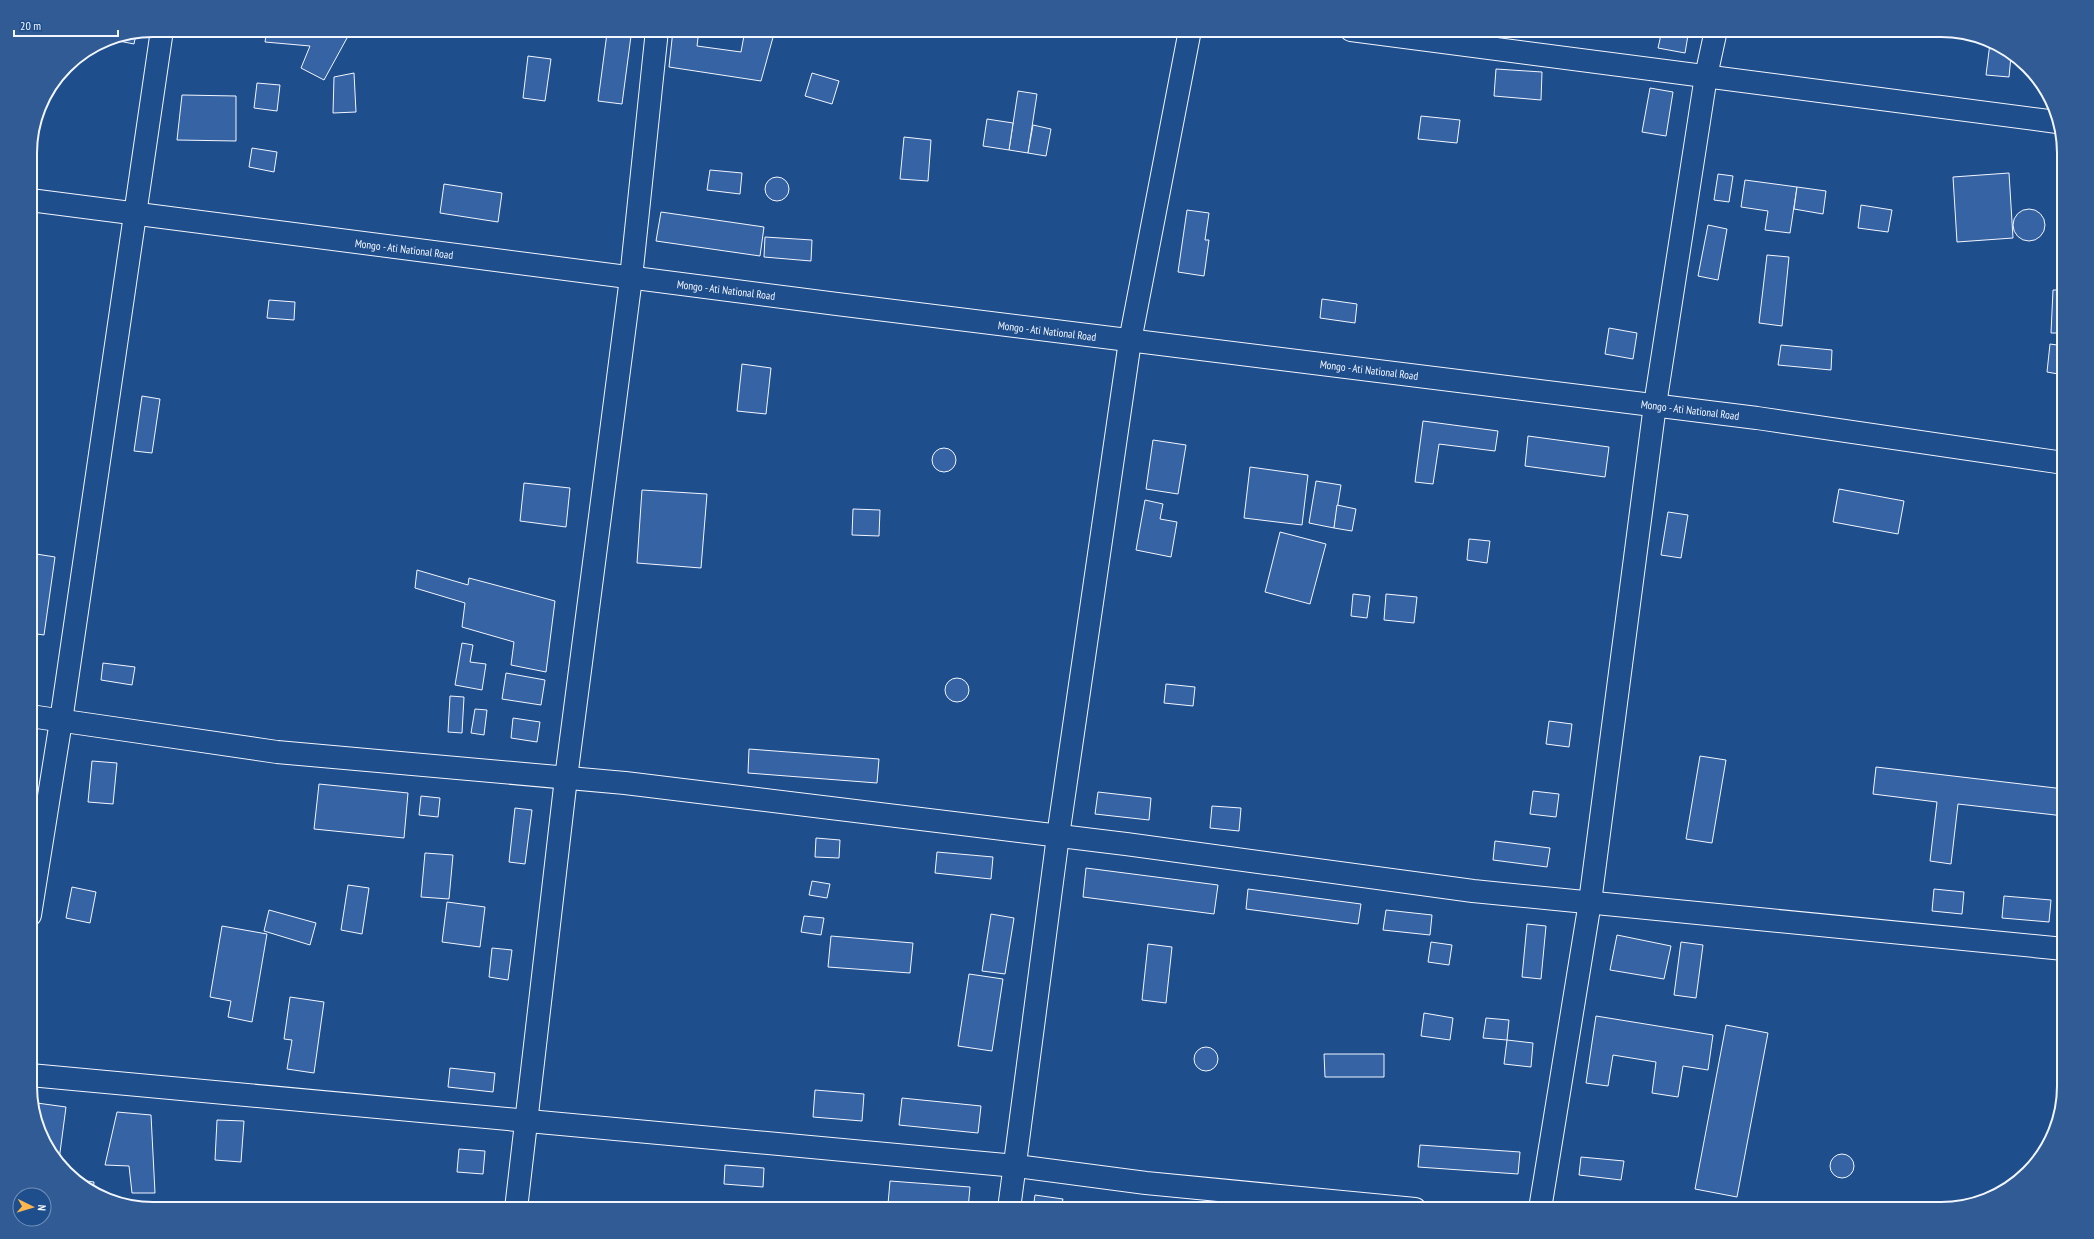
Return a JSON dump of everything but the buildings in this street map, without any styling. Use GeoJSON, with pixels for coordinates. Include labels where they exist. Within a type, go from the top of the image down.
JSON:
{"type":"FeatureCollection","features":[{"type":"Feature","properties":{"kind":"street"},"geometry":{"type":"LineString","coordinates":[[37,871],[61,720],[161,37]]}},
{"type":"Feature","properties":{"kind":"street"},"geometry":{"type":"LineString","coordinates":[[517,1202],[566,778],[631,278],[656,37]]}},
{"type":"Feature","properties":{"kind":"street"},"geometry":{"type":"LineString","coordinates":[[1010,1202],[1058,836],[1130,341],[1189,37]]}},
{"type":"Feature","properties":{"kind":"street"},"geometry":{"type":"LineString","coordinates":[[1405,37],[2052,121]]}},
{"type":"Feature","properties":{"kind":"street"},"geometry":{"type":"LineString","coordinates":[[1541,1202],[1590,902],[1655,405],[1706,76],[1714,37]]}},
{"type":"Feature","properties":{"kind":"street","name":"Mongo - Ati National Road"},"geometry":{"type":"LineString","coordinates":[[37,201],[1130,341],[1758,418],[2057,462]]}},
{"type":"Feature","properties":{"kind":"street"},"geometry":{"type":"LineString","coordinates":[[37,717],[277,752],[625,783],[1058,836],[1473,891],[2057,948]]}},
{"type":"Feature","properties":{"kind":"street"},"geometry":{"type":"LineString","coordinates":[[37,1076],[1016,1166],[1146,1184],[1340,1202]]}}]}
